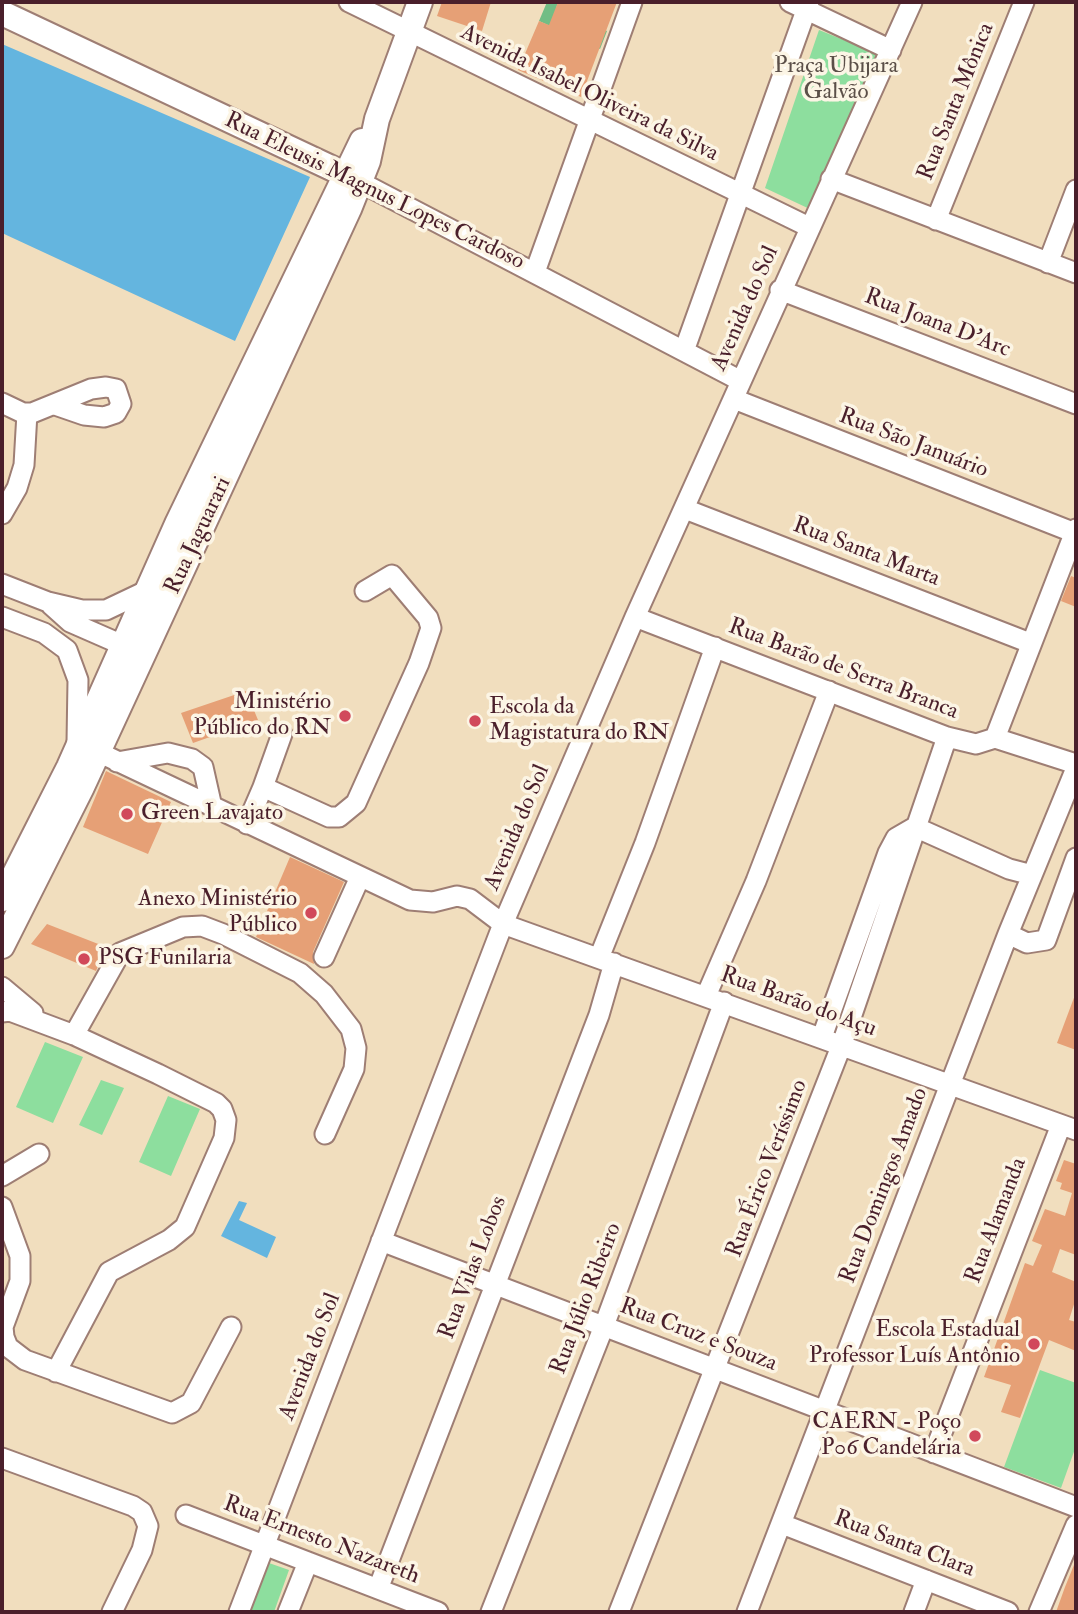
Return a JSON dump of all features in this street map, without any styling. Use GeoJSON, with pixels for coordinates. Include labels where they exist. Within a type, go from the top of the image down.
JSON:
{"type":"FeatureCollection","features":[{"type":"Feature","properties":{"kind":"main road","name":"Rua Jaguarari"},"geometry":{"type":"LineString","coordinates":[[134,650],[146,591],[352,178],[373,145],[377,119],[420,2]]}},
{"type":"Feature","properties":{"kind":"main road","name":"Rua Eleusis Magnus Lopes Cardoso"},"geometry":{"type":"LineString","coordinates":[[2,13],[352,178]]}},
{"type":"Feature","properties":{"kind":"main road","name":"Rua Jaguarari"},"geometry":{"type":"LineString","coordinates":[[2,946],[97,755],[134,650],[272,380],[352,178]]}},
{"type":"Feature","properties":{"kind":"main road","name":"Rua Jaguarari"},"geometry":{"type":"LineString","coordinates":[[2,899],[97,755]]}},
{"type":"Feature","properties":{"kind":"street","name":"Avenida Isabel Oliveira da Silva"},"geometry":{"type":"LineString","coordinates":[[349,2],[809,227]]}},
{"type":"Feature","properties":{"kind":"street"},"geometry":{"type":"LineString","coordinates":[[536,272],[632,2]]}},
{"type":"Feature","properties":{"kind":"street","name":"Avenida do Sol"},"geometry":{"type":"LineString","coordinates":[[239,1612],[503,923],[780,290],[912,2]]}},
{"type":"Feature","properties":{"kind":"street","name":"Rua Santa Mônica"},"geometry":{"type":"LineString","coordinates":[[936,220],[1024,2]]}},
{"type":"Feature","properties":{"kind":"street"},"geometry":{"type":"LineString","coordinates":[[684,351],[742,196],[802,4],[891,50]]}},
{"type":"Feature","properties":{"kind":"street","name":"Rua Eleusis Magnus Lopes Cardoso"},"geometry":{"type":"LineString","coordinates":[[352,178],[684,351],[738,390]]}},
{"type":"Feature","properties":{"kind":"street"},"geometry":{"type":"LineString","coordinates":[[831,179],[1076,273]]}},
{"type":"Feature","properties":{"kind":"street"},"geometry":{"type":"LineString","coordinates":[[1048,263],[1076,190]]}},
{"type":"Feature","properties":{"kind":"street","name":"Rua Joana D'Arc"},"geometry":{"type":"LineString","coordinates":[[780,290],[1076,404]]}},
{"type":"Feature","properties":{"kind":"street","name":"Rua São Januário"},"geometry":{"type":"LineString","coordinates":[[738,390],[1076,531]]}},
{"type":"Feature","properties":{"kind":"street"},"geometry":{"type":"LineString","coordinates":[[2,403],[27,413],[55,405]]}},
{"type":"Feature","properties":{"kind":"street"},"geometry":{"type":"LineString","coordinates":[[2,514],[17,488],[24,465],[27,413]]}},
{"type":"Feature","properties":{"kind":"street","name":"Rua Santa Marta"},"geometry":{"type":"LineString","coordinates":[[685,509],[1030,643]]}},
{"type":"Feature","properties":{"kind":"street"},"geometry":{"type":"LineString","coordinates":[[995,738],[1076,531]]}},
{"type":"Feature","properties":{"kind":"street"},"geometry":{"type":"LineString","coordinates":[[263,787],[329,817],[339,817],[356,803],[419,663],[431,628],[428,618],[392,575],[365,591]]}},
{"type":"Feature","properties":{"kind":"street"},"geometry":{"type":"LineString","coordinates":[[2,584],[48,602],[82,610],[106,610],[146,591]]}},
{"type":"Feature","properties":{"kind":"street"},"geometry":{"type":"LineString","coordinates":[[48,602],[70,622],[134,650]]}},
{"type":"Feature","properties":{"kind":"street"},"geometry":{"type":"LineString","coordinates":[[2,617],[44,633],[67,650],[74,661],[97,755],[167,753],[192,759],[203,766],[212,807]]}},
{"type":"Feature","properties":{"kind":"street","name":"Rua Barão de Serra Branca"},"geometry":{"type":"LineString","coordinates":[[635,617],[947,737],[976,744],[995,738],[1076,766]]}},
{"type":"Feature","properties":{"kind":"street","name":"Rua Vilas Lobos"},"geometry":{"type":"LineString","coordinates":[[379,1590],[599,1015],[607,961],[645,843],[715,648]]}},
{"type":"Feature","properties":{"kind":"street","name":"Rua Júlio Ribeiro"},"geometry":{"type":"LineString","coordinates":[[491,1612],[604,1326],[756,881],[829,691]]}},
{"type":"Feature","properties":{"kind":"street"},"geometry":{"type":"LineString","coordinates":[[247,824],[282,734]]}},
{"type":"Feature","properties":{"kind":"street","name":"Rua Érico Veríssimo"},"geometry":{"type":"LineString","coordinates":[[619,1612],[717,1370],[842,1044],[947,737]]}},
{"type":"Feature","properties":{"kind":"street","name":"Rua Barão do Açu"},"geometry":{"type":"LineString","coordinates":[[97,755],[395,894],[423,902],[464,897],[478,902],[503,923],[1069,1127]]}},
{"type":"Feature","properties":{"kind":"street","name":"Rua Domingos Amado"},"geometry":{"type":"LineString","coordinates":[[747,1612],[1008,934],[1076,766]]}},
{"type":"Feature","properties":{"kind":"street"},"geometry":{"type":"LineString","coordinates":[[822,1037],[888,853],[896,838],[915,827],[1009,869],[1032,876]]}},
{"type":"Feature","properties":{"kind":"street"},"geometry":{"type":"LineString","coordinates":[[1008,934],[1027,943],[1046,940],[1076,858]]}},
{"type":"Feature","properties":{"kind":"street"},"geometry":{"type":"LineString","coordinates":[[324,957],[360,877]]}},
{"type":"Feature","properties":{"kind":"street"},"geometry":{"type":"LineString","coordinates":[[74,1035],[120,953],[183,927],[202,926],[223,934],[300,973],[324,994],[351,1029],[355,1038],[354,1069],[325,1135]]}},
{"type":"Feature","properties":{"kind":"street"},"geometry":{"type":"LineString","coordinates":[[2,987],[24,1012],[216,1103],[225,1114],[226,1128],[203,1191],[185,1227],[169,1240],[109,1272],[56,1372]]}},
{"type":"Feature","properties":{"kind":"street"},"geometry":{"type":"LineString","coordinates":[[2,1012],[24,1012]]}},
{"type":"Feature","properties":{"kind":"street","name":"Rua Alamanda"},"geometry":{"type":"LineString","coordinates":[[934,1453],[1069,1127]]}},
{"type":"Feature","properties":{"kind":"street"},"geometry":{"type":"LineString","coordinates":[[2,1176],[39,1154]]}},
{"type":"Feature","properties":{"kind":"street"},"geometry":{"type":"LineString","coordinates":[[2,1207],[20,1256],[20,1281],[3,1328],[4,1337],[8,1347],[25,1360],[164,1412],[180,1411],[191,1403],[230,1328]]}},
{"type":"Feature","properties":{"kind":"street","name":"Rua Cruz e Souza"},"geometry":{"type":"LineString","coordinates":[[381,1241],[1076,1507]]}},
{"type":"Feature","properties":{"kind":"street"},"geometry":{"type":"LineString","coordinates":[[2,1458],[133,1506],[142,1512],[148,1526],[142,1550],[112,1612]]}},
{"type":"Feature","properties":{"kind":"street","name":"Rua Ernesto Nazareth"},"geometry":{"type":"LineString","coordinates":[[186,1515],[379,1590],[414,1608],[438,1612]]}},
{"type":"Feature","properties":{"kind":"street","name":"Rua Santa Clara"},"geometry":{"type":"LineString","coordinates":[[782,1524],[1008,1612]]}},
{"type":"Feature","properties":{"kind":"street"},"geometry":{"type":"LineString","coordinates":[[1039,1612],[1076,1525]]}},
{"type":"Feature","properties":{"kind":"street"},"geometry":{"type":"LineString","coordinates":[[288,1612],[308,1562]]}},
{"type":"Feature","properties":{"kind":"street"},"geometry":{"type":"LineString","coordinates":[[914,1612],[926,1580]]}},
{"type":"Feature","properties":{"kind":"green space"},"geometry":{"type":"Polygon","coordinates":[[[547,2],[558,2],[556,9],[607,31],[600,49],[539,21],[547,2]]]}},
{"type":"Feature","properties":{"kind":"green space","name":"Praça Ubijara Galvão"},"geometry":{"type":"Polygon","coordinates":[[[819,30],[884,56],[814,211],[765,188],[819,30]]]}},
{"type":"Feature","properties":{"kind":"green space"},"geometry":{"type":"Polygon","coordinates":[[[45,1042],[83,1057],[53,1123],[16,1107],[45,1042]]]}},
{"type":"Feature","properties":{"kind":"green space"},"geometry":{"type":"Polygon","coordinates":[[[101,1080],[124,1088],[102,1135],[79,1125],[101,1080]]]}},
{"type":"Feature","properties":{"kind":"green space"},"geometry":{"type":"Polygon","coordinates":[[[168,1096],[200,1109],[171,1176],[139,1162],[168,1096]]]}},
{"type":"Feature","properties":{"kind":"green space"},"geometry":{"type":"Polygon","coordinates":[[[1040,1370],[1076,1383],[1076,1446],[1061,1488],[1004,1467],[1040,1370]]]}},
{"type":"Feature","properties":{"kind":"green space"},"geometry":{"type":"Polygon","coordinates":[[[269,1563],[289,1570],[274,1612],[249,1612],[269,1563]]]}},
{"type":"Feature","properties":{"kind":"water"},"geometry":{"type":"Polygon","coordinates":[[[2,44],[310,177],[235,341],[2,233],[2,44]]]}},
{"type":"Feature","properties":{"kind":"water"},"geometry":{"type":"Polygon","coordinates":[[[239,1201],[247,1203],[239,1220],[276,1237],[267,1258],[221,1236],[239,1201]]]}},
{"type":"Feature","properties":{"kind":"building"},"geometry":{"type":"Polygon","coordinates":[[[442,2],[491,2],[482,31],[437,16],[442,2]]]}},
{"type":"Feature","properties":{"kind":"building"},"geometry":{"type":"Polygon","coordinates":[[[558,2],[617,2],[581,97],[518,70],[539,21],[549,25],[558,2]]]}},
{"type":"Feature","properties":{"kind":"building"},"geometry":{"type":"Polygon","coordinates":[[[1071,576],[1076,578],[1076,607],[1061,601],[1071,576]]]}},
{"type":"Feature","properties":{"kind":"building"},"geometry":{"type":"Polygon","coordinates":[[[246,691],[258,720],[193,743],[181,713],[246,691]]]}},
{"type":"Feature","properties":{"kind":"building","name":"Green Lavajato"},"geometry":{"type":"Polygon","coordinates":[[[106,771],[171,802],[148,854],[83,827],[106,771]]]}},
{"type":"Feature","properties":{"kind":"building","name":"Anexo Ministério Público"},"geometry":{"type":"Polygon","coordinates":[[[290,857],[344,882],[313,952],[314,964],[256,937],[290,857]]]}},
{"type":"Feature","properties":{"kind":"building","name":"PSG Funilaria"},"geometry":{"type":"Polygon","coordinates":[[[47,924],[106,947],[96,971],[31,944],[47,924]]]}},
{"type":"Feature","properties":{"kind":"building"},"geometry":{"type":"Polygon","coordinates":[[[1076,995],[1076,1050],[1057,1043],[1076,995]]]}},
{"type":"Feature","properties":{"kind":"building"},"geometry":{"type":"Polygon","coordinates":[[[1064,1160],[1076,1164],[1076,1255],[1060,1249],[1052,1272],[1076,1282],[1076,1298],[1069,1320],[1076,1322],[1076,1351],[1049,1340],[1020,1418],[1001,1412],[1011,1385],[984,1377],[1025,1263],[1033,1266],[1042,1245],[1032,1241],[1045,1209],[1065,1216],[1072,1193],[1060,1189],[1062,1183],[1056,1181],[1064,1160]]]}},
{"type":"Feature","properties":{"kind":"building"},"geometry":{"type":"Polygon","coordinates":[[[1076,1560],[1076,1612],[1056,1612],[1065,1587],[1076,1560]]]}},
{"type":"Feature","properties":{"kind":"place","name":"Ministério Público do RN"},"geometry":{"type":"Point","coordinates":[345,716]}},
{"type":"Feature","properties":{"kind":"place","name":"Escola da Magistatura do RN"},"geometry":{"type":"Point","coordinates":[475,721]}},
{"type":"Feature","properties":{"kind":"place","name":"Green Lavajato"},"geometry":{"type":"Point","coordinates":[127,814]}},
{"type":"Feature","properties":{"kind":"place","name":"Anexo Ministério Público"},"geometry":{"type":"Point","coordinates":[311,913]}},
{"type":"Feature","properties":{"kind":"place","name":"PSG Funilaria"},"geometry":{"type":"Point","coordinates":[84,959]}},
{"type":"Feature","properties":{"kind":"place","name":"Escola Estadual Professor Luís Antônio"},"geometry":{"type":"Point","coordinates":[1034,1344]}},
{"type":"Feature","properties":{"kind":"place","name":"CAERN - Poço P06 Candelária"},"geometry":{"type":"Point","coordinates":[975,1436]}}]}
